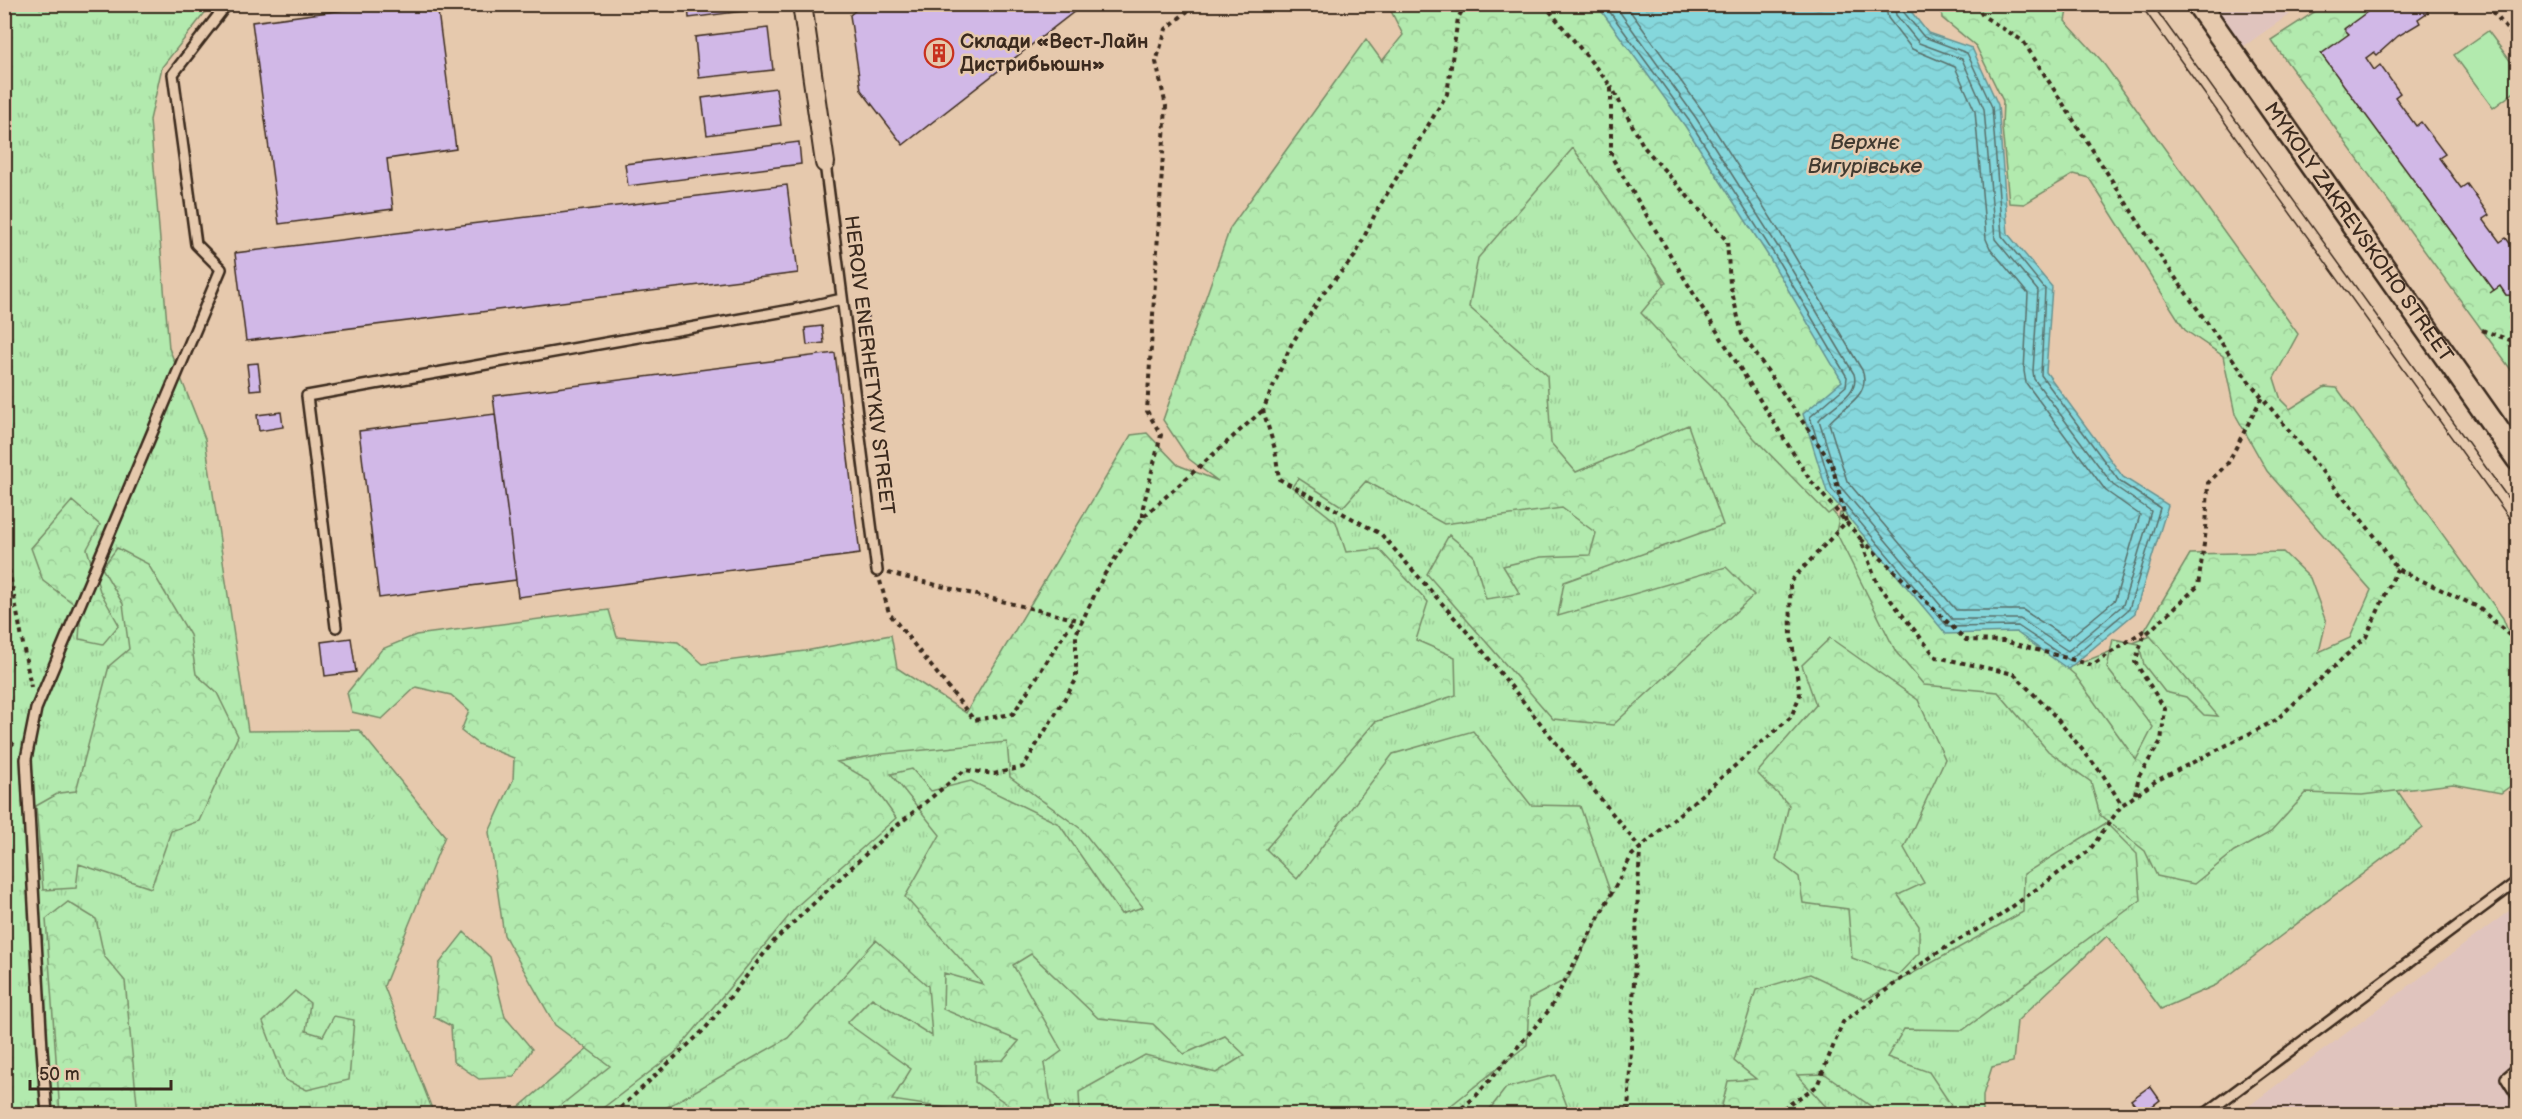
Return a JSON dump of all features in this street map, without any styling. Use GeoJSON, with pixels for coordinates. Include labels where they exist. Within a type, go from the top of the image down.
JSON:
{"type":"FeatureCollection","features":[{"type":"Feature","properties":{"kind":"street"},"geometry":{"type":"LineString","coordinates":[[802,4],[825,164]]}},
{"type":"Feature","properties":{"kind":"street","name":"MYKOLY ZAKREVSKOHO STREET"},"geometry":{"type":"LineString","coordinates":[[2198,4],[2517,459]]}},
{"type":"Feature","properties":{"kind":"lane"},"geometry":{"type":"LineString","coordinates":[[47,1114],[26,759],[36,709],[221,269],[196,244],[173,74],[227,4]]}},
{"type":"Feature","properties":{"kind":"lane","name":"HEROIV ENERHETYKIV STREET"},"geometry":{"type":"LineString","coordinates":[[825,164],[877,571]]}},
{"type":"Feature","properties":{"kind":"lane"},"geometry":{"type":"LineString","coordinates":[[336,627],[307,396],[842,299]]}},
{"type":"Feature","properties":{"kind":"lane"},"geometry":{"type":"LineString","coordinates":[[2205,1114],[2517,881]]}},
{"type":"Feature","properties":{"kind":"lane"},"geometry":{"type":"LineString","coordinates":[[2517,1068],[2506,1076],[2517,1097]]}},
{"type":"Feature","properties":{"kind":"path"},"geometry":{"type":"LineString","coordinates":[[1143,517],[1143,507],[1161,435],[1147,411],[1166,106],[1156,62],[1166,29],[1196,4]]}},
{"type":"Feature","properties":{"kind":"path"},"geometry":{"type":"LineString","coordinates":[[614,1114],[705,1029],[774,941],[889,832],[965,770],[994,774],[1023,767],[1076,680],[1076,634],[1104,575],[1143,517],[1263,410],[1291,345],[1324,292],[1355,256],[1376,212],[1447,94],[1458,18],[1466,4]]}},
{"type":"Feature","properties":{"kind":"path"},"geometry":{"type":"LineString","coordinates":[[1544,4],[1611,86],[1644,147],[1727,241],[1730,284],[1742,334],[1832,464],[1846,522]]}},
{"type":"Feature","properties":{"kind":"path"},"geometry":{"type":"LineString","coordinates":[[1975,4],[1983,16],[2023,41],[2162,259],[2262,397],[2377,539],[2397,569],[2478,607],[2517,643]]}},
{"type":"Feature","properties":{"kind":"path"},"geometry":{"type":"LineString","coordinates":[[2487,4],[2517,43]]}},
{"type":"Feature","properties":{"kind":"path"},"geometry":{"type":"LineString","coordinates":[[1611,86],[1611,156],[1698,302],[1810,480],[1860,538],[1966,640],[2004,641],[2092,665],[2145,630]]}},
{"type":"Feature","properties":{"kind":"path"},"geometry":{"type":"LineString","coordinates":[[2482,330],[2517,343]]}},
{"type":"Feature","properties":{"kind":"path"},"geometry":{"type":"LineString","coordinates":[[2135,796],[2139,776],[2161,741],[2165,709],[2135,662],[2144,636],[2198,586],[2206,530],[2208,483],[2228,463],[2262,397]]}},
{"type":"Feature","properties":{"kind":"path"},"geometry":{"type":"LineString","coordinates":[[1263,410],[1275,449],[1280,479],[1382,534],[1474,640],[1640,848],[1628,1114]]}},
{"type":"Feature","properties":{"kind":"path"},"geometry":{"type":"LineString","coordinates":[[1455,1114],[1476,1096],[1550,1009],[1632,855],[1791,717],[1800,695],[1791,636],[1790,582],[1846,522]]}},
{"type":"Feature","properties":{"kind":"path"},"geometry":{"type":"LineString","coordinates":[[1860,538],[1877,584],[1936,657],[2014,674],[2053,714],[2103,775],[2122,805]]}},
{"type":"Feature","properties":{"kind":"path"},"geometry":{"type":"LineString","coordinates":[[4,543],[36,709]]}},
{"type":"Feature","properties":{"kind":"path"},"geometry":{"type":"LineString","coordinates":[[1775,1114],[1817,1086],[1843,1022],[1935,954],[1998,917],[2089,850],[2122,805],[2156,781],[2276,720],[2366,636],[2397,569]]}},
{"type":"Feature","properties":{"kind":"path"},"geometry":{"type":"LineString","coordinates":[[1074,619],[1013,714],[974,720],[889,613],[877,571],[1074,619],[1082,621]]}},
{"type":"Feature","properties":{"kind":"shaded area"},"geometry":{"type":"Polygon","coordinates":[[[2203,5],[2303,5],[2237,51],[2203,5]]]}},
{"type":"Feature","properties":{"kind":"shaded area"},"geometry":{"type":"Polygon","coordinates":[[[2517,905],[2517,1114],[2238,1114],[2421,977],[2517,905]]]}},
{"type":"Feature","properties":{"kind":"green space"},"geometry":{"type":"Polygon","coordinates":[[[5,5],[211,5],[162,67],[150,120],[169,348],[205,439],[248,731],[359,730],[445,836],[384,986],[434,1114],[5,1114],[5,5]]]}},
{"type":"Feature","properties":{"kind":"green space"},"geometry":{"type":"Polygon","coordinates":[[[1396,5],[1620,5],[1850,323],[1861,488],[1828,514],[1754,438],[1713,387],[1641,313],[1666,283],[1573,148],[1478,258],[1469,307],[1547,375],[1551,443],[1576,472],[1688,425],[1723,525],[1564,582],[1558,616],[1726,567],[1754,595],[1613,725],[1553,719],[1427,574],[1449,535],[1473,555],[1486,599],[1520,594],[1503,566],[1541,557],[1590,555],[1596,533],[1562,508],[1444,524],[1366,481],[1343,507],[1298,478],[1292,487],[1336,522],[1346,552],[1379,549],[1428,602],[1416,640],[1455,657],[1456,695],[1375,722],[1266,849],[1297,879],[1393,754],[1473,731],[1531,805],[1580,806],[1611,894],[1569,978],[1529,999],[1527,1045],[1440,1114],[1080,1114],[1079,1092],[1145,1055],[1216,1073],[1245,1055],[1225,1036],[1184,1054],[1153,1024],[1098,1018],[1031,954],[1013,965],[1062,1051],[1044,1064],[1053,1114],[1011,1114],[1013,1108],[975,1082],[975,1061],[1003,1060],[1019,1041],[943,1009],[944,973],[983,984],[905,897],[940,835],[891,774],[912,769],[931,791],[971,781],[1059,824],[1121,914],[1143,907],[1081,829],[1010,777],[1007,742],[883,754],[837,762],[869,780],[896,818],[798,905],[676,1052],[595,1114],[550,1114],[610,1066],[555,1025],[504,935],[489,832],[513,780],[514,758],[478,744],[461,731],[469,711],[451,695],[416,687],[382,719],[352,712],[347,693],[382,649],[416,635],[609,610],[617,637],[678,642],[703,664],[805,651],[891,635],[897,668],[966,713],[1131,435],[1147,433],[1178,465],[1218,481],[1189,459],[1163,420],[1230,228],[1366,39],[1382,61],[1403,35],[1391,11],[1396,5]]]}},
{"type":"Feature","properties":{"kind":"green space"},"geometry":{"type":"Polygon","coordinates":[[[1941,5],[2068,5],[2065,21],[2101,60],[2298,334],[2274,378],[2281,400],[2290,409],[2325,387],[2337,388],[2503,618],[2517,655],[2517,781],[2501,793],[2453,784],[2362,795],[2306,793],[2271,832],[2234,852],[2194,884],[2157,876],[2145,851],[2100,815],[2091,782],[2048,751],[1998,692],[1924,685],[1896,652],[1836,532],[1840,513],[1866,515],[2014,623],[2075,675],[2136,760],[2153,727],[2107,668],[2113,639],[2139,644],[2144,665],[2165,692],[2186,697],[2204,715],[2218,716],[2145,630],[2190,554],[2283,552],[2310,578],[2326,622],[2319,652],[2350,638],[2371,590],[2267,471],[2235,414],[2223,356],[2185,330],[2089,178],[2074,174],[2024,204],[2009,203],[2002,127],[2003,101],[1976,46],[1942,18],[1941,5]]]}},
{"type":"Feature","properties":{"kind":"green space"},"geometry":{"type":"Polygon","coordinates":[[[2325,5],[2378,5],[2345,28],[2349,34],[2322,55],[2494,290],[2500,286],[2506,295],[2517,296],[2517,378],[2271,40],[2325,5]]]}},
{"type":"Feature","properties":{"kind":"green space"},"geometry":{"type":"Polygon","coordinates":[[[2488,31],[2517,70],[2517,90],[2493,108],[2454,55],[2488,31]]]}},
{"type":"Feature","properties":{"kind":"green space"},"geometry":{"type":"Polygon","coordinates":[[[1536,60],[1701,348],[1944,650],[2049,675],[2230,606],[2388,777],[2423,828],[2216,985],[2161,1009],[2107,936],[2017,1021],[2013,1062],[1992,1067],[1983,1095],[1983,1114],[503,1114],[519,1107],[630,1013],[728,716],[1024,720],[1536,60]]]}},
{"type":"Feature","properties":{"kind":"green space"},"geometry":{"type":"Polygon","coordinates":[[[72,501],[100,525],[87,549],[100,591],[119,625],[103,644],[79,639],[81,609],[43,581],[31,548],[72,501]]]}},
{"type":"Feature","properties":{"kind":"green space"},"geometry":{"type":"Polygon","coordinates":[[[117,548],[148,564],[190,635],[196,674],[217,693],[238,736],[199,821],[171,831],[151,888],[79,864],[76,888],[43,890],[36,806],[59,793],[76,791],[109,666],[129,649],[123,604],[102,568],[117,548]]]}},
{"type":"Feature","properties":{"kind":"green space"},"geometry":{"type":"Polygon","coordinates":[[[1830,638],[1918,700],[1945,759],[1904,848],[1924,883],[1898,895],[1919,926],[1919,953],[1898,975],[1852,958],[1848,909],[1803,903],[1799,877],[1776,859],[1789,805],[1757,773],[1816,705],[1802,665],[1830,638]]]}},
{"type":"Feature","properties":{"kind":"green space"},"geometry":{"type":"Polygon","coordinates":[[[2106,823],[2137,854],[2141,900],[1963,1030],[1904,1029],[1887,1057],[1929,1072],[1951,1105],[1942,1114],[1897,1114],[1875,1109],[1825,1074],[1797,1075],[1829,1110],[1829,1114],[1720,1114],[1728,1081],[1756,1079],[1734,1061],[1756,990],[1810,974],[1865,1000],[2023,912],[2024,874],[2106,823]]]}},
{"type":"Feature","properties":{"kind":"green space"},"geometry":{"type":"Polygon","coordinates":[[[68,902],[96,919],[104,956],[125,981],[138,1114],[60,1114],[46,919],[68,902]]]}},
{"type":"Feature","properties":{"kind":"green space"},"geometry":{"type":"Polygon","coordinates":[[[464,932],[490,957],[505,1017],[532,1049],[514,1077],[479,1079],[453,1061],[451,1026],[434,1017],[439,964],[464,932]]]}},
{"type":"Feature","properties":{"kind":"green space"},"geometry":{"type":"Polygon","coordinates":[[[876,940],[928,986],[932,1036],[872,998],[847,1023],[911,1069],[892,1100],[959,1110],[957,1114],[655,1114],[788,1038],[876,940]]]}},
{"type":"Feature","properties":{"kind":"green space"},"geometry":{"type":"Polygon","coordinates":[[[295,991],[310,1003],[306,1031],[323,1036],[334,1016],[354,1020],[349,1080],[307,1090],[285,1080],[263,1022],[295,991]]]}},
{"type":"Feature","properties":{"kind":"green space"},"geometry":{"type":"Polygon","coordinates":[[[1555,1075],[1569,1114],[1486,1114],[1506,1088],[1555,1075]]]}},
{"type":"Feature","properties":{"kind":"water","name":"Верхнє Вигурівське"},"geometry":{"type":"Polygon","coordinates":[[[1597,5],[1906,5],[1928,33],[1972,48],[1998,105],[2008,234],[2052,287],[2046,372],[2123,477],[2168,505],[2135,613],[2068,669],[2016,632],[1946,634],[1827,492],[1803,414],[1842,381],[1769,257],[1685,126],[1597,5]]]}},
{"type":"Feature","properties":{"kind":"building"},"geometry":{"type":"Polygon","coordinates":[[[367,4],[437,4],[456,149],[387,159],[393,209],[279,224],[252,22],[367,7],[367,4]]]}},
{"type":"Feature","properties":{"kind":"building"},"geometry":{"type":"Polygon","coordinates":[[[688,4],[775,4],[775,7],[689,18],[688,4]]]}},
{"type":"Feature","properties":{"kind":"building","name":"Склади «Вест-Лайн Дистрибьюшн»"},"geometry":{"type":"Polygon","coordinates":[[[863,4],[1084,4],[903,145],[861,90],[850,15],[863,4]]]}},
{"type":"Feature","properties":{"kind":"building"},"geometry":{"type":"Polygon","coordinates":[[[2378,4],[2422,4],[2428,12],[2418,19],[2420,23],[2398,36],[2377,55],[2374,52],[2366,58],[2374,70],[2380,65],[2400,93],[2395,97],[2416,126],[2421,122],[2445,154],[2439,158],[2461,188],[2467,184],[2489,215],[2483,219],[2500,242],[2506,238],[2518,254],[2518,296],[2506,295],[2500,286],[2490,293],[2494,290],[2321,54],[2349,34],[2344,29],[2378,4]]]}},
{"type":"Feature","properties":{"kind":"building"},"geometry":{"type":"Polygon","coordinates":[[[768,28],[773,70],[699,78],[695,37],[768,28]]]}},
{"type":"Feature","properties":{"kind":"building"},"geometry":{"type":"Polygon","coordinates":[[[776,88],[781,125],[707,135],[702,98],[776,88]]]}},
{"type":"Feature","properties":{"kind":"building"},"geometry":{"type":"Polygon","coordinates":[[[799,142],[801,164],[628,186],[625,164],[799,142]]]}},
{"type":"Feature","properties":{"kind":"building"},"geometry":{"type":"Polygon","coordinates":[[[787,185],[798,273],[246,341],[235,253],[787,185]]]}},
{"type":"Feature","properties":{"kind":"building"},"geometry":{"type":"Polygon","coordinates":[[[867,305],[869,320],[858,321],[857,307],[867,305]]]}},
{"type":"Feature","properties":{"kind":"building"},"geometry":{"type":"Polygon","coordinates":[[[822,326],[824,343],[807,345],[805,328],[822,326]]]}},
{"type":"Feature","properties":{"kind":"building"},"geometry":{"type":"Polygon","coordinates":[[[835,353],[860,554],[518,597],[493,396],[835,353]]]}},
{"type":"Feature","properties":{"kind":"building"},"geometry":{"type":"Polygon","coordinates":[[[258,363],[261,389],[250,390],[247,364],[258,363]]]}},
{"type":"Feature","properties":{"kind":"building"},"geometry":{"type":"Polygon","coordinates":[[[281,412],[283,427],[259,431],[257,415],[281,412]]]}},
{"type":"Feature","properties":{"kind":"building"},"geometry":{"type":"Polygon","coordinates":[[[495,414],[516,580],[379,598],[359,431],[495,414]]]}},
{"type":"Feature","properties":{"kind":"building"},"geometry":{"type":"Polygon","coordinates":[[[351,638],[356,672],[325,676],[321,642],[351,638]]]}},
{"type":"Feature","properties":{"kind":"building"},"geometry":{"type":"Polygon","coordinates":[[[2150,1086],[2160,1100],[2142,1114],[2131,1100],[2150,1086]]]}},
{"type":"Feature","properties":{"kind":"tram line"},"geometry":{"type":"LineString","coordinates":[[2140,4],[2518,530]]}},
{"type":"Feature","properties":{"kind":"tram line"},"geometry":{"type":"LineString","coordinates":[[2152,4],[2518,512]]}},
{"type":"Feature","properties":{"kind":"place","name":"Склади «Вест-Лайн Дистрибьюшн»"},"geometry":{"type":"Point","coordinates":[939,53]}}]}
